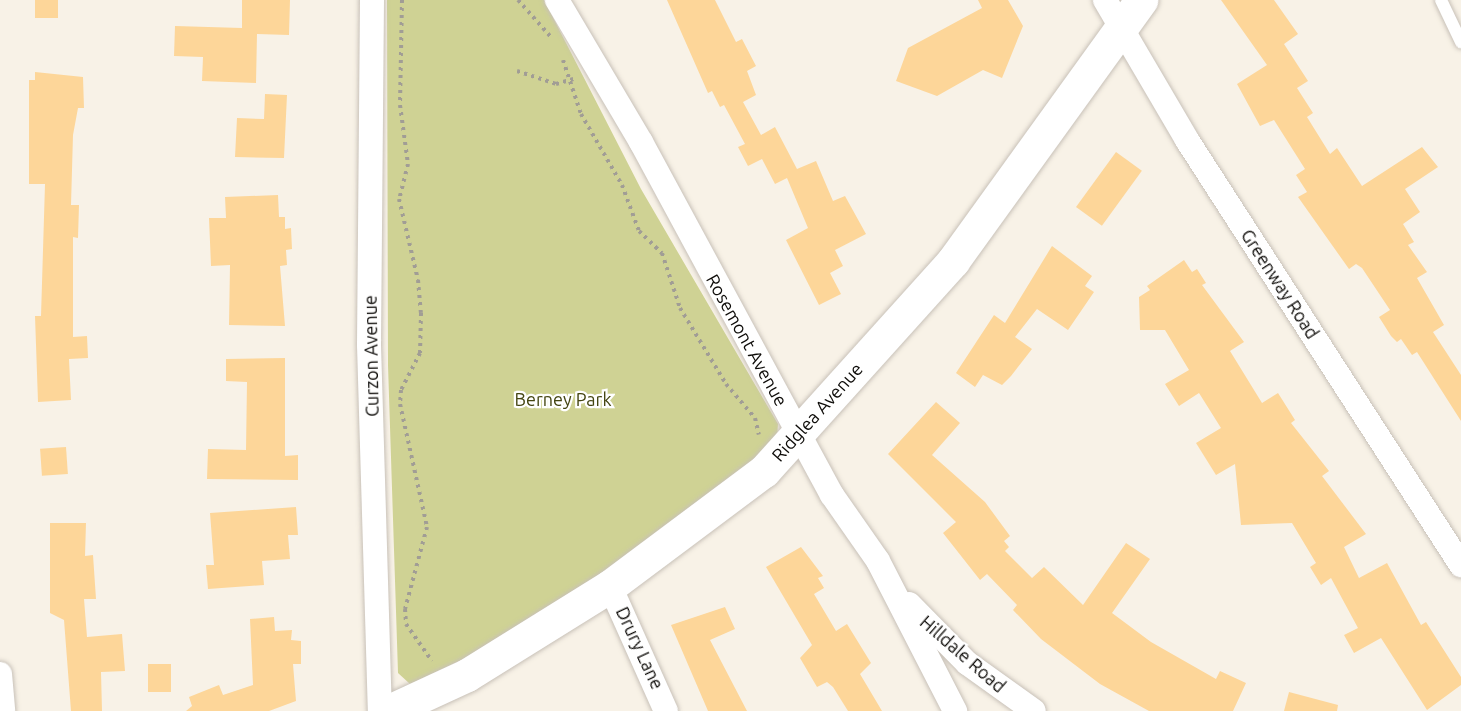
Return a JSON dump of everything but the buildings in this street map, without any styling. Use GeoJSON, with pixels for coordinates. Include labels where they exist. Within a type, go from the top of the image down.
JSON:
{"type":"FeatureCollection","features":[{"type":"Feature","properties":{"kind":"street","name":"Curzon Avenue"},"geometry":{"type":"LineString","coordinates":[[372,0],[369,345],[380,711]]}},
{"type":"Feature","properties":{"kind":"street","name":"Rosemont Avenue"},"geometry":{"type":"LineString","coordinates":[[557,0],[641,142],[832,495],[878,561],[955,711]]}},
{"type":"Feature","properties":{"kind":"street","name":"Greenway Road"},"geometry":{"type":"LineString","coordinates":[[1105,0],[1120,29],[1461,565]]}},
{"type":"Feature","properties":{"kind":"street","name":"Ridglea Avenue"},"geometry":{"type":"LineString","coordinates":[[389,711],[467,675],[610,586],[764,471],[953,261],[1141,0]]}},
{"type":"Feature","properties":{"kind":"street","name":"Hilldale Road"},"geometry":{"type":"LineString","coordinates":[[878,561],[920,618],[967,663],[1034,711]]}},
{"type":"Feature","properties":{"kind":"street","name":"Drury Lane"},"geometry":{"type":"LineString","coordinates":[[610,586],[666,711]]}},
{"type":"Feature","properties":{"kind":"street"},"geometry":{"type":"LineString","coordinates":[[0,674],[3,711]]}},
{"type":"Feature","properties":{"kind":"lane"},"geometry":{"type":"LineString","coordinates":[[1441,0],[1461,42]]}},
{"type":"Feature","properties":{"kind":"path"},"geometry":{"type":"LineString","coordinates":[[402,0],[400,105],[408,164],[399,199],[418,280],[421,323],[420,353],[401,390],[400,404],[427,527],[405,609],[406,624],[435,665]]}},
{"type":"Feature","properties":{"kind":"path"},"geometry":{"type":"LineString","coordinates":[[518,0],[555,42]]}},
{"type":"Feature","properties":{"kind":"path"},"geometry":{"type":"LineString","coordinates":[[559,52],[572,79],[581,114],[622,185],[639,231],[662,253],[680,308],[726,384],[755,418],[761,444]]}},
{"type":"Feature","properties":{"kind":"path"},"geometry":{"type":"LineString","coordinates":[[517,71],[556,84],[572,79],[596,66]]}},
{"type":"Feature","properties":{"kind":"green space","name":"Berney Park"},"geometry":{"type":"Polygon","coordinates":[[[387,0],[544,0],[641,189],[778,424],[777,439],[764,455],[557,615],[410,684],[398,673],[388,365],[387,0]]]}}]}
